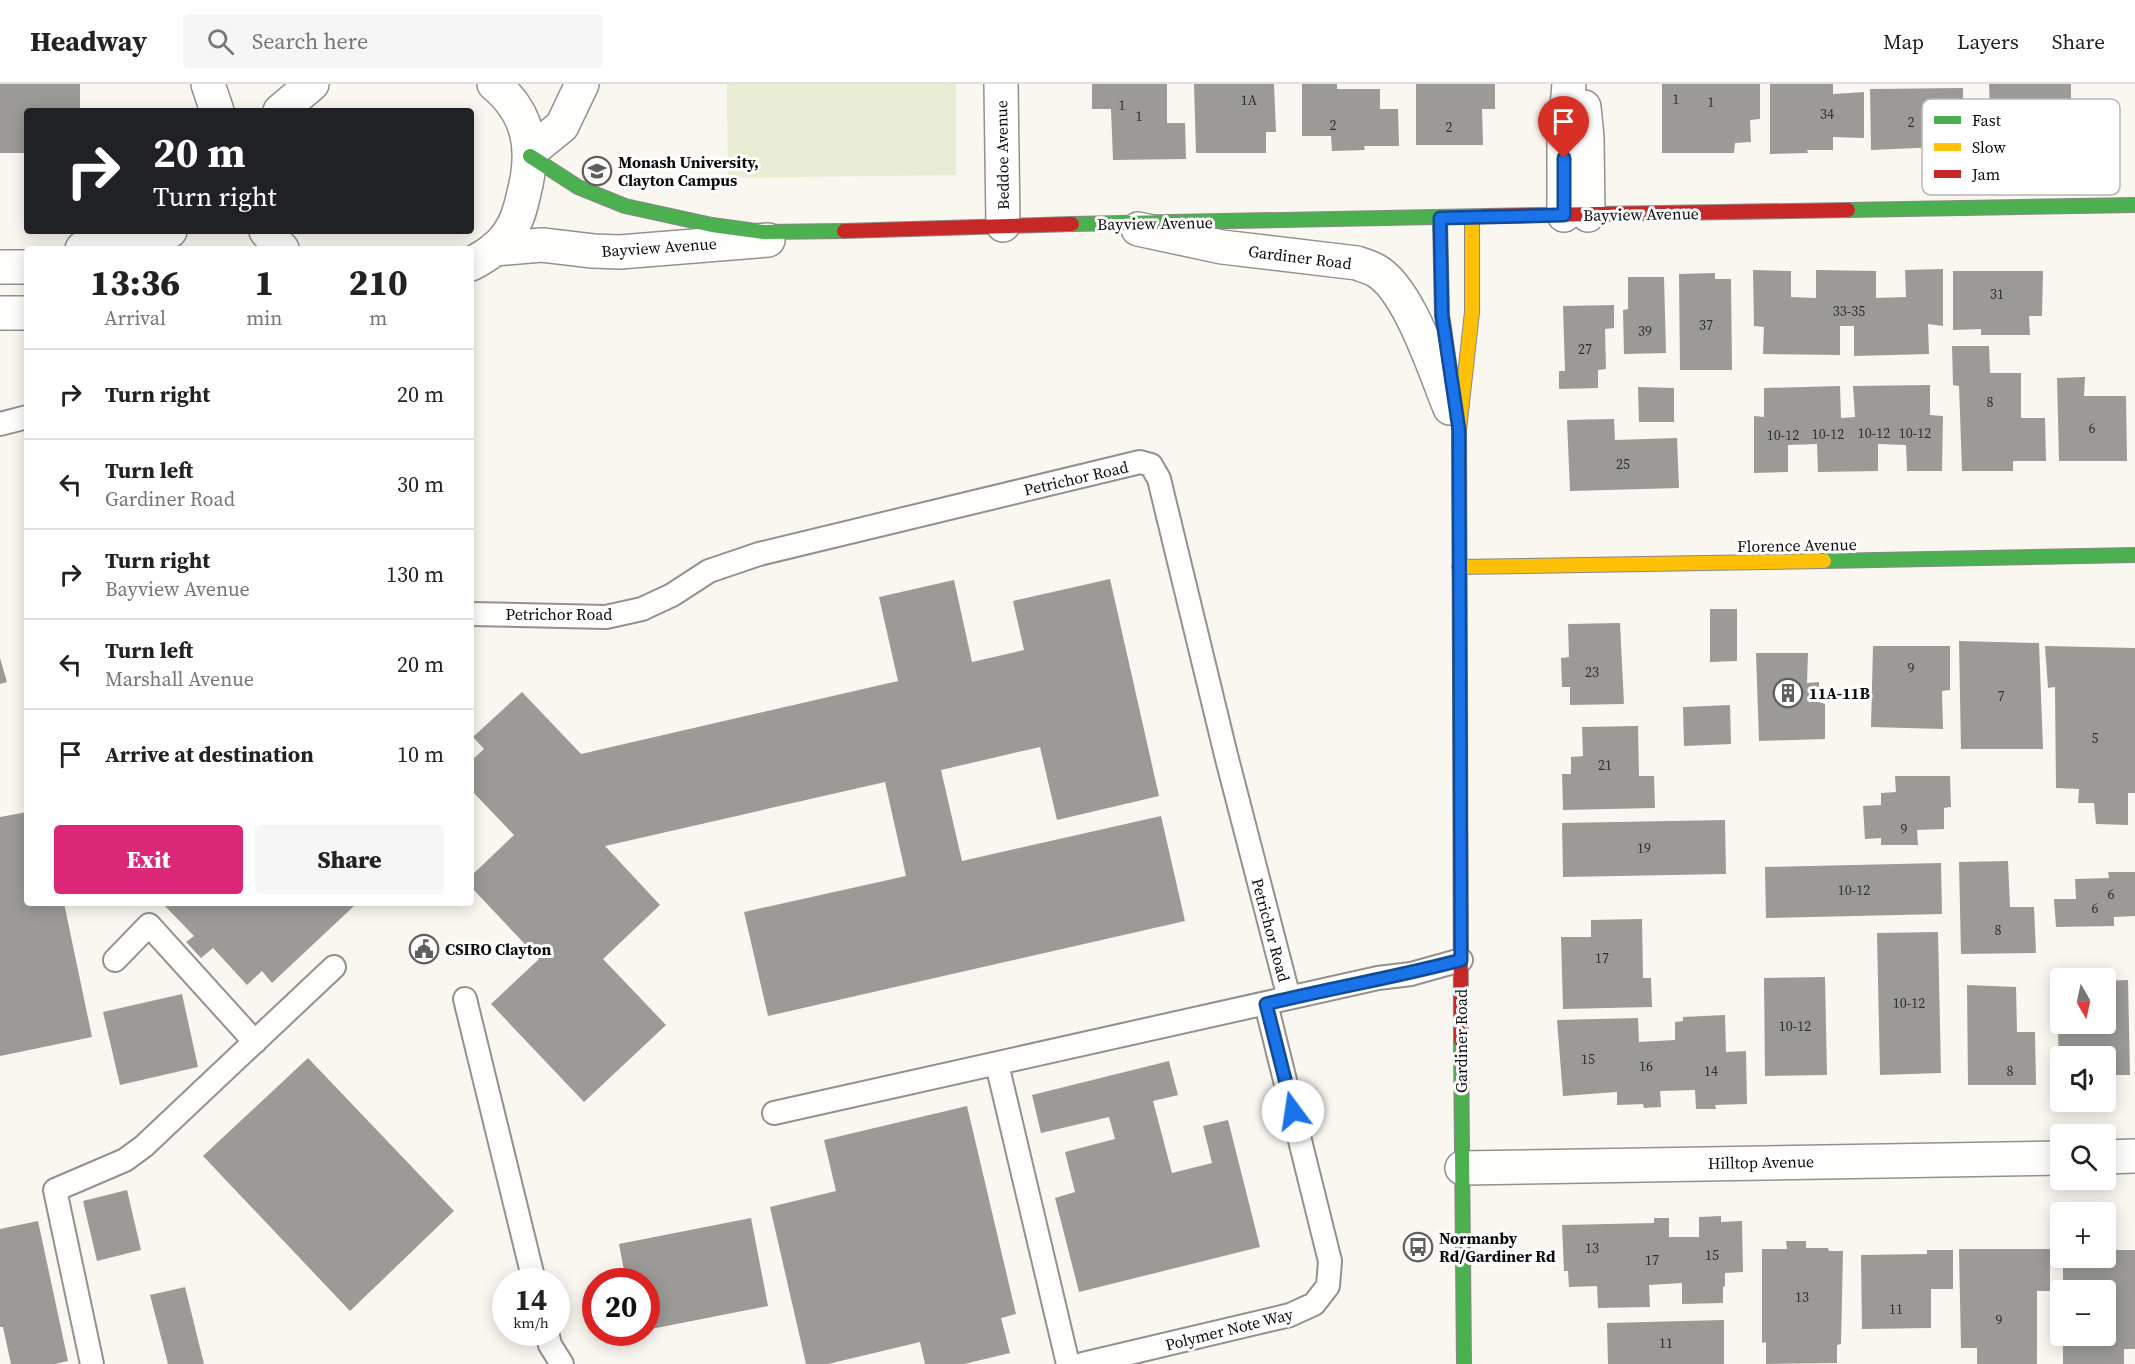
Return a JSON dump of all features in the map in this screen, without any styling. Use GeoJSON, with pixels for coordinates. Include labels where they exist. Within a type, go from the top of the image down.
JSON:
{"type":"FeatureCollection","features":[{"type":"Feature","properties":{"kind":"street"},"geometry":{"type":"LineString","coordinates":[[194,108],[200,84]]}},
{"type":"Feature","properties":{"kind":"street"},"geometry":{"type":"LineString","coordinates":[[208,84],[216,108]]}},
{"type":"Feature","properties":{"kind":"street"},"geometry":{"type":"LineString","coordinates":[[483,256],[512,229],[527,178],[530,154],[522,118],[509,99],[494,84]]}},
{"type":"Feature","properties":{"kind":"street"},"geometry":{"type":"LineString","coordinates":[[530,154],[562,126],[582,84]]}},
{"type":"Feature","properties":{"kind":"street","name":"Beddoe Avenue"},"geometry":{"type":"LineString","coordinates":[[1001,84],[1003,225]]}},
{"type":"Feature","properties":{"kind":"street"},"geometry":{"type":"LineString","coordinates":[[1569,84],[1564,141],[1576,215]]}},
{"type":"Feature","properties":{"kind":"street"},"geometry":{"type":"LineString","coordinates":[[1576,215],[1587,138],[1581,84]]}},
{"type":"Feature","properties":{"kind":"street"},"geometry":{"type":"LineString","coordinates":[[283,108],[304,85]]}},
{"type":"Feature","properties":{"kind":"street","name":"Bayview Avenue"},"geometry":{"type":"LineString","coordinates":[[530,154],[578,187],[602,198],[625,206],[712,225],[764,231],[895,230]]}},
{"type":"Feature","properties":{"kind":"street","name":"Bayview Avenue"},"geometry":{"type":"LineString","coordinates":[[483,256],[542,245],[593,251],[649,251],[704,244],[895,230],[1003,225],[2135,205]]}},
{"type":"Feature","properties":{"kind":"street","name":"Gardiner Road"},"geometry":{"type":"LineString","coordinates":[[1464,1364],[1459,430],[1472,312],[1472,217]]}},
{"type":"Feature","properties":{"kind":"street","name":"Gardiner Road"},"geometry":{"type":"LineString","coordinates":[[1440,218],[1442,315],[1459,430]]}},
{"type":"Feature","properties":{"kind":"street","name":"Gardiner Road"},"geometry":{"type":"LineString","coordinates":[[1115,224],[1222,247],[1348,262],[1376,270],[1396,289],[1407,306],[1459,430]]}},
{"type":"Feature","properties":{"kind":"street"},"geometry":{"type":"LineString","coordinates":[[85,246],[99,234]]}},
{"type":"Feature","properties":{"kind":"street"},"geometry":{"type":"LineString","coordinates":[[132,246],[162,234]]}},
{"type":"Feature","properties":{"kind":"street"},"geometry":{"type":"LineString","coordinates":[[269,234],[279,246]]}},
{"type":"Feature","properties":{"kind":"street"},"geometry":{"type":"LineString","coordinates":[[0,267],[24,267]]}},
{"type":"Feature","properties":{"kind":"street"},"geometry":{"type":"LineString","coordinates":[[0,313],[24,313]]}},
{"type":"Feature","properties":{"kind":"street","name":"Florence Avenue"},"geometry":{"type":"LineString","coordinates":[[1459,567],[2135,555]]}},
{"type":"Feature","properties":{"kind":"street"},"geometry":{"type":"LineString","coordinates":[[2116,1157],[2135,1156]]}},
{"type":"Feature","properties":{"kind":"street","name":"Hilltop Avenue"},"geometry":{"type":"LineString","coordinates":[[1462,1168],[2050,1158]]}},
{"type":"Feature","properties":{"kind":"lane"},"geometry":{"type":"LineString","coordinates":[[0,424],[24,418]]}},
{"type":"Feature","properties":{"kind":"lane","name":"Petrichor Road"},"geometry":{"type":"LineString","coordinates":[[474,614],[606,617],[642,609],[672,595],[709,571],[759,554],[1140,462],[1152,465],[1159,479],[1226,755],[1289,998]]}},
{"type":"Feature","properties":{"kind":"lane"},"geometry":{"type":"LineString","coordinates":[[115,960],[149,925],[255,1042]]}},
{"type":"Feature","properties":{"kind":"lane"},"geometry":{"type":"LineString","coordinates":[[774,1113],[1378,978],[1411,974],[1461,960]]}},
{"type":"Feature","properties":{"kind":"lane"},"geometry":{"type":"LineString","coordinates":[[92,1364],[55,1190],[125,1160],[135,1153],[334,967]]}},
{"type":"Feature","properties":{"kind":"lane"},"geometry":{"type":"LineString","coordinates":[[465,999],[531,1268]]}},
{"type":"Feature","properties":{"kind":"lane","name":"Polymer Note Way"},"geometry":{"type":"LineString","coordinates":[[1083,1364],[1290,1315],[1314,1304],[1328,1286],[1330,1261],[1266,1004]]}},
{"type":"Feature","properties":{"kind":"lane"},"geometry":{"type":"LineString","coordinates":[[997,1064],[1068,1364]]}},
{"type":"Feature","properties":{"kind":"lane"},"geometry":{"type":"LineString","coordinates":[[551,1346],[562,1364]]}},
{"type":"Feature","properties":{"kind":"green space"},"geometry":{"type":"Polygon","coordinates":[[[727,84],[956,84],[956,175],[728,178],[727,84]]]}},
{"type":"Feature","properties":{"kind":"building"},"geometry":{"type":"Polygon","coordinates":[[[0,84],[80,84],[80,108],[24,108],[24,153],[0,153],[0,84]]]}},
{"type":"Feature","properties":{"kind":"building"},"geometry":{"type":"Polygon","coordinates":[[[1092,84],[1167,84],[1167,123],[1185,123],[1186,159],[1113,160],[1111,109],[1092,109],[1092,84]]]}},
{"type":"Feature","properties":{"kind":"building"},"geometry":{"type":"Polygon","coordinates":[[[1194,84],[1274,84],[1276,132],[1266,132],[1266,153],[1196,153],[1194,84]]]}},
{"type":"Feature","properties":{"kind":"building"},"geometry":{"type":"Polygon","coordinates":[[[1302,84],[1337,84],[1337,89],[1380,89],[1380,109],[1398,109],[1399,146],[1364,146],[1365,150],[1332,151],[1331,136],[1302,136],[1302,84]]]}},
{"type":"Feature","properties":{"kind":"building"},"geometry":{"type":"Polygon","coordinates":[[[1416,84],[1495,84],[1495,109],[1482,109],[1483,145],[1416,145],[1416,84]]]}},
{"type":"Feature","properties":{"kind":"building"},"geometry":{"type":"Polygon","coordinates":[[[1662,84],[1760,84],[1760,119],[1750,120],[1751,142],[1735,143],[1734,153],[1662,153],[1662,84]]]}},
{"type":"Feature","properties":{"kind":"building"},"geometry":{"type":"Polygon","coordinates":[[[1770,84],[1833,84],[1833,94],[1864,92],[1864,138],[1833,137],[1833,150],[1770,154],[1770,84]]]}},
{"type":"Feature","properties":{"kind":"building"},"geometry":{"type":"Polygon","coordinates":[[[1989,84],[2071,84],[2071,99],[1990,99],[1989,84]]]}},
{"type":"Feature","properties":{"kind":"building"},"geometry":{"type":"Polygon","coordinates":[[[1963,88],[1963,99],[1922,99],[1922,148],[1871,150],[1870,89],[1963,88]]]}},
{"type":"Feature","properties":{"kind":"building"},"geometry":{"type":"Polygon","coordinates":[[[1943,269],[1943,326],[1928,324],[1929,354],[1854,356],[1854,326],[1840,326],[1840,355],[1763,354],[1764,327],[1754,326],[1753,270],[1791,271],[1791,297],[1816,298],[1816,270],[1876,271],[1876,298],[1906,297],[1905,270],[1943,269]]]}},
{"type":"Feature","properties":{"kind":"building"},"geometry":{"type":"Polygon","coordinates":[[[1953,271],[2043,271],[2042,316],[2029,316],[2030,335],[1981,335],[1981,329],[1953,330],[1953,271]]]}},
{"type":"Feature","properties":{"kind":"building"},"geometry":{"type":"Polygon","coordinates":[[[1715,273],[1715,279],[1731,279],[1732,370],[1680,370],[1679,274],[1715,273]]]}},
{"type":"Feature","properties":{"kind":"building"},"geometry":{"type":"Polygon","coordinates":[[[1628,277],[1664,277],[1666,353],[1624,354],[1623,310],[1628,309],[1628,277]]]}},
{"type":"Feature","properties":{"kind":"building"},"geometry":{"type":"Polygon","coordinates":[[[1614,305],[1614,328],[1605,329],[1606,369],[1598,370],[1598,388],[1559,389],[1559,371],[1565,371],[1563,306],[1614,305]]]}},
{"type":"Feature","properties":{"kind":"building"},"geometry":{"type":"Polygon","coordinates":[[[1952,346],[1989,346],[1990,373],[2021,373],[2021,418],[2045,418],[2046,461],[2013,461],[2013,471],[1962,471],[1959,386],[1953,385],[1952,346]]]}},
{"type":"Feature","properties":{"kind":"building"},"geometry":{"type":"Polygon","coordinates":[[[2085,377],[2084,396],[2126,396],[2127,461],[2059,461],[2057,378],[2085,377]]]}},
{"type":"Feature","properties":{"kind":"building"},"geometry":{"type":"Polygon","coordinates":[[[1930,385],[1930,415],[1943,416],[1942,471],[1907,471],[1906,445],[1878,444],[1878,471],[1818,472],[1817,444],[1788,445],[1788,472],[1754,473],[1754,416],[1764,417],[1764,388],[1840,386],[1841,418],[1855,417],[1853,386],[1930,385]]]}},
{"type":"Feature","properties":{"kind":"building"},"geometry":{"type":"Polygon","coordinates":[[[1638,387],[1674,388],[1674,422],[1639,422],[1638,387]]]}},
{"type":"Feature","properties":{"kind":"building"},"geometry":{"type":"Polygon","coordinates":[[[1614,419],[1615,440],[1677,438],[1679,488],[1570,491],[1567,420],[1614,419]]]}},
{"type":"Feature","properties":{"kind":"building"},"geometry":{"type":"Polygon","coordinates":[[[1110,579],[1159,796],[1057,820],[1040,747],[941,770],[962,861],[1161,816],[1185,921],[768,1016],[744,912],[906,876],[885,782],[605,846],[660,905],[603,959],[666,1025],[584,1102],[491,1004],[539,959],[474,890],[474,873],[514,835],[474,793],[474,758],[484,749],[474,736],[522,692],[581,754],[898,681],[879,597],[954,580],[972,662],[1024,650],[1013,601],[1110,579]]]}},
{"type":"Feature","properties":{"kind":"building"},"geometry":{"type":"Polygon","coordinates":[[[1710,609],[1737,609],[1737,661],[1710,662],[1710,609]]]}},
{"type":"Feature","properties":{"kind":"building"},"geometry":{"type":"Polygon","coordinates":[[[1620,623],[1624,704],[1570,705],[1570,687],[1562,687],[1561,658],[1569,657],[1568,624],[1620,623]]]}},
{"type":"Feature","properties":{"kind":"building"},"geometry":{"type":"Polygon","coordinates":[[[1959,641],[2039,643],[2043,749],[1961,749],[1959,641]]]}},
{"type":"Feature","properties":{"kind":"building"},"geometry":{"type":"Polygon","coordinates":[[[1873,646],[1950,646],[1950,690],[1942,691],[1943,729],[1871,727],[1873,646]]]}},
{"type":"Feature","properties":{"kind":"building"},"geometry":{"type":"Polygon","coordinates":[[[2045,646],[2135,648],[2135,793],[2128,793],[2128,825],[2096,824],[2094,803],[2078,803],[2079,789],[2056,788],[2055,687],[2048,688],[2045,646]]]}},
{"type":"Feature","properties":{"kind":"building","name":"11A-11B"},"geometry":{"type":"Polygon","coordinates":[[[1756,653],[1808,653],[1807,683],[1819,682],[1819,702],[1825,704],[1825,739],[1759,741],[1756,653]]]}},
{"type":"Feature","properties":{"kind":"building"},"geometry":{"type":"Polygon","coordinates":[[[0,658],[7,682],[0,684],[0,658]]]}},
{"type":"Feature","properties":{"kind":"building"},"geometry":{"type":"Polygon","coordinates":[[[1730,705],[1731,744],[1684,746],[1683,707],[1730,705]]]}},
{"type":"Feature","properties":{"kind":"building"},"geometry":{"type":"Polygon","coordinates":[[[1638,726],[1639,776],[1654,776],[1655,808],[1563,810],[1562,774],[1571,774],[1571,757],[1583,756],[1582,727],[1638,726]]]}},
{"type":"Feature","properties":{"kind":"building"},"geometry":{"type":"Polygon","coordinates":[[[1895,776],[1950,776],[1951,807],[1944,808],[1944,829],[1917,830],[1918,845],[1881,845],[1881,838],[1865,839],[1863,806],[1881,805],[1881,793],[1896,792],[1895,776]]]}},
{"type":"Feature","properties":{"kind":"building"},"geometry":{"type":"Polygon","coordinates":[[[24,813],[24,906],[65,906],[92,1037],[0,1056],[0,817],[24,813]]]}},
{"type":"Feature","properties":{"kind":"building"},"geometry":{"type":"Polygon","coordinates":[[[1725,820],[1726,874],[1563,877],[1562,823],[1725,820]]]}},
{"type":"Feature","properties":{"kind":"building"},"geometry":{"type":"Polygon","coordinates":[[[2008,861],[2010,907],[2034,907],[2036,953],[1961,954],[1959,862],[2008,861]]]}},
{"type":"Feature","properties":{"kind":"building"},"geometry":{"type":"Polygon","coordinates":[[[1941,863],[1942,914],[1766,918],[1765,867],[1941,863]]]}},
{"type":"Feature","properties":{"kind":"building"},"geometry":{"type":"Polygon","coordinates":[[[2108,872],[2135,872],[2135,916],[2114,917],[2114,926],[2056,927],[2054,899],[2076,899],[2075,879],[2109,878],[2108,872]]]}},
{"type":"Feature","properties":{"kind":"building"},"geometry":{"type":"Polygon","coordinates":[[[165,906],[354,906],[272,983],[262,971],[247,985],[213,948],[201,958],[186,942],[194,936],[165,906]]]}},
{"type":"Feature","properties":{"kind":"building"},"geometry":{"type":"Polygon","coordinates":[[[1642,919],[1643,978],[1651,978],[1652,1007],[1563,1009],[1561,937],[1591,937],[1591,920],[1642,919]]]}},
{"type":"Feature","properties":{"kind":"building"},"geometry":{"type":"Polygon","coordinates":[[[1938,932],[1941,1073],[1880,1075],[1877,933],[1938,932]]]}},
{"type":"Feature","properties":{"kind":"building"},"geometry":{"type":"Polygon","coordinates":[[[1825,977],[1827,1075],[1765,1076],[1764,978],[1825,977]]]}},
{"type":"Feature","properties":{"kind":"building"},"geometry":{"type":"Polygon","coordinates":[[[2128,980],[2130,1075],[2116,1075],[2116,1046],[2058,1046],[2058,1034],[2116,1034],[2116,981],[2128,980]]]}},
{"type":"Feature","properties":{"kind":"building"},"geometry":{"type":"Polygon","coordinates":[[[1967,985],[2016,987],[2017,1032],[2035,1032],[2036,1085],[1968,1085],[1967,985]]]}},
{"type":"Feature","properties":{"kind":"building"},"geometry":{"type":"Polygon","coordinates":[[[182,994],[198,1067],[120,1085],[103,1012],[182,994]]]}},
{"type":"Feature","properties":{"kind":"building"},"geometry":{"type":"Polygon","coordinates":[[[1725,1015],[1726,1052],[1746,1051],[1747,1104],[1715,1105],[1716,1109],[1696,1109],[1695,1090],[1660,1091],[1661,1107],[1644,1108],[1643,1104],[1617,1105],[1617,1092],[1563,1096],[1557,1020],[1638,1018],[1639,1042],[1675,1040],[1675,1022],[1683,1021],[1683,1017],[1725,1015]]]}},
{"type":"Feature","properties":{"kind":"building"},"geometry":{"type":"Polygon","coordinates":[[[308,1058],[454,1211],[350,1311],[203,1156],[308,1058]]]}},
{"type":"Feature","properties":{"kind":"building"},"geometry":{"type":"Polygon","coordinates":[[[1169,1061],[1178,1095],[1153,1101],[1172,1173],[1212,1163],[1203,1126],[1228,1120],[1260,1247],[1079,1292],[1055,1198],[1075,1192],[1065,1152],[1115,1139],[1109,1117],[1041,1133],[1032,1095],[1169,1061]]]}},
{"type":"Feature","properties":{"kind":"building"},"geometry":{"type":"Polygon","coordinates":[[[967,1106],[1016,1314],[1001,1318],[1010,1353],[964,1364],[925,1364],[920,1342],[828,1364],[806,1364],[770,1207],[836,1191],[824,1140],[967,1106]]]}},
{"type":"Feature","properties":{"kind":"building"},"geometry":{"type":"Polygon","coordinates":[[[127,1190],[141,1250],[97,1261],[83,1201],[127,1190]]]}},
{"type":"Feature","properties":{"kind":"building"},"geometry":{"type":"Polygon","coordinates":[[[1721,1216],[1721,1222],[1742,1221],[1743,1272],[1725,1273],[1723,1303],[1682,1304],[1682,1283],[1649,1285],[1650,1307],[1598,1308],[1597,1286],[1569,1287],[1568,1271],[1564,1271],[1562,1225],[1654,1223],[1654,1218],[1669,1218],[1669,1237],[1699,1237],[1699,1217],[1721,1216]]]}},
{"type":"Feature","properties":{"kind":"building"},"geometry":{"type":"Polygon","coordinates":[[[751,1218],[768,1306],[660,1327],[660,1268],[624,1268],[619,1244],[751,1218]]]}},
{"type":"Feature","properties":{"kind":"building"},"geometry":{"type":"Polygon","coordinates":[[[38,1221],[68,1361],[55,1364],[11,1364],[3,1327],[0,1327],[0,1229],[38,1221]]]}},
{"type":"Feature","properties":{"kind":"building"},"geometry":{"type":"Polygon","coordinates":[[[1786,1241],[1806,1241],[1806,1248],[1843,1251],[1841,1344],[1837,1345],[1837,1363],[1766,1364],[1766,1342],[1762,1343],[1762,1249],[1787,1249],[1786,1241]]]}},
{"type":"Feature","properties":{"kind":"building"},"geometry":{"type":"Polygon","coordinates":[[[1959,1249],[2050,1249],[2050,1291],[2037,1291],[2037,1364],[1977,1364],[1977,1348],[1961,1348],[1959,1249]]]}},
{"type":"Feature","properties":{"kind":"building"},"geometry":{"type":"Polygon","coordinates":[[[1927,1250],[1953,1250],[1953,1289],[1931,1289],[1931,1328],[1862,1329],[1861,1255],[1927,1254],[1927,1250]]]}},
{"type":"Feature","properties":{"kind":"building"},"geometry":{"type":"Polygon","coordinates":[[[2116,1250],[2135,1250],[2135,1349],[2124,1349],[2124,1364],[2063,1364],[2063,1346],[2116,1346],[2116,1280],[2063,1280],[2063,1268],[2116,1268],[2116,1250]]]}},
{"type":"Feature","properties":{"kind":"building"},"geometry":{"type":"Polygon","coordinates":[[[185,1287],[204,1364],[168,1364],[150,1295],[185,1287]]]}},
{"type":"Feature","properties":{"kind":"building"},"geometry":{"type":"Polygon","coordinates":[[[1724,1320],[1724,1364],[1608,1364],[1607,1323],[1724,1320]]]}},
{"type":"Feature","properties":{"kind":"traffic: fast"},"geometry":{"type":"LineString","coordinates":[[530,156],[578,187],[625,206],[712,225],[764,232],[844,231]]}},
{"type":"Feature","properties":{"kind":"traffic: fast"},"geometry":{"type":"LineString","coordinates":[[1848,210],[2135,205]]}},
{"type":"Feature","properties":{"kind":"traffic: fast"},"geometry":{"type":"LineString","coordinates":[[1072,224],[1485,216]]}},
{"type":"Feature","properties":{"kind":"traffic: fast"},"geometry":{"type":"LineString","coordinates":[[1824,561],[2135,555]]}},
{"type":"Feature","properties":{"kind":"traffic: fast"},"geometry":{"type":"LineString","coordinates":[[1461,1040],[1464,1364]]}},
{"type":"Feature","properties":{"kind":"traffic: slow"},"geometry":{"type":"LineString","coordinates":[[1460,683],[1459,430],[1472,312],[1472,217]]}},
{"type":"Feature","properties":{"kind":"traffic: slow"},"geometry":{"type":"LineString","coordinates":[[1459,567],[1824,561]]}},
{"type":"Feature","properties":{"kind":"traffic: jam"},"geometry":{"type":"LineString","coordinates":[[1485,216],[1848,210]]}},
{"type":"Feature","properties":{"kind":"traffic: jam"},"geometry":{"type":"LineString","coordinates":[[1440,218],[1442,315],[1452,384]]}},
{"type":"Feature","properties":{"kind":"traffic: jam"},"geometry":{"type":"LineString","coordinates":[[844,231],[1072,224]]}},
{"type":"Feature","properties":{"kind":"traffic: jam"},"geometry":{"type":"LineString","coordinates":[[1460,683],[1461,1040]]}},
{"type":"Feature","properties":{"kind":"place","name":"Monash University, Clayton Campus"},"geometry":{"type":"Point","coordinates":[597,171]}},
{"type":"Feature","properties":{"kind":"place","name":"11A-11B"},"geometry":{"type":"Point","coordinates":[1788,693]}},
{"type":"Feature","properties":{"kind":"place","name":"CSIRO Clayton"},"geometry":{"type":"Point","coordinates":[424,949]}},
{"type":"Feature","properties":{"kind":"place","name":"Normanby Rd/Gardiner Rd"},"geometry":{"type":"Point","coordinates":[1418,1247]}},
{"type":"Feature","properties":{"kind":"route"},"geometry":{"type":"LineString","coordinates":[[1293,1111],[1266,1004],[1378,978],[1411,974],[1461,960],[1459,430],[1442,315],[1440,218],[1564,215],[1564,158]]}}]}
